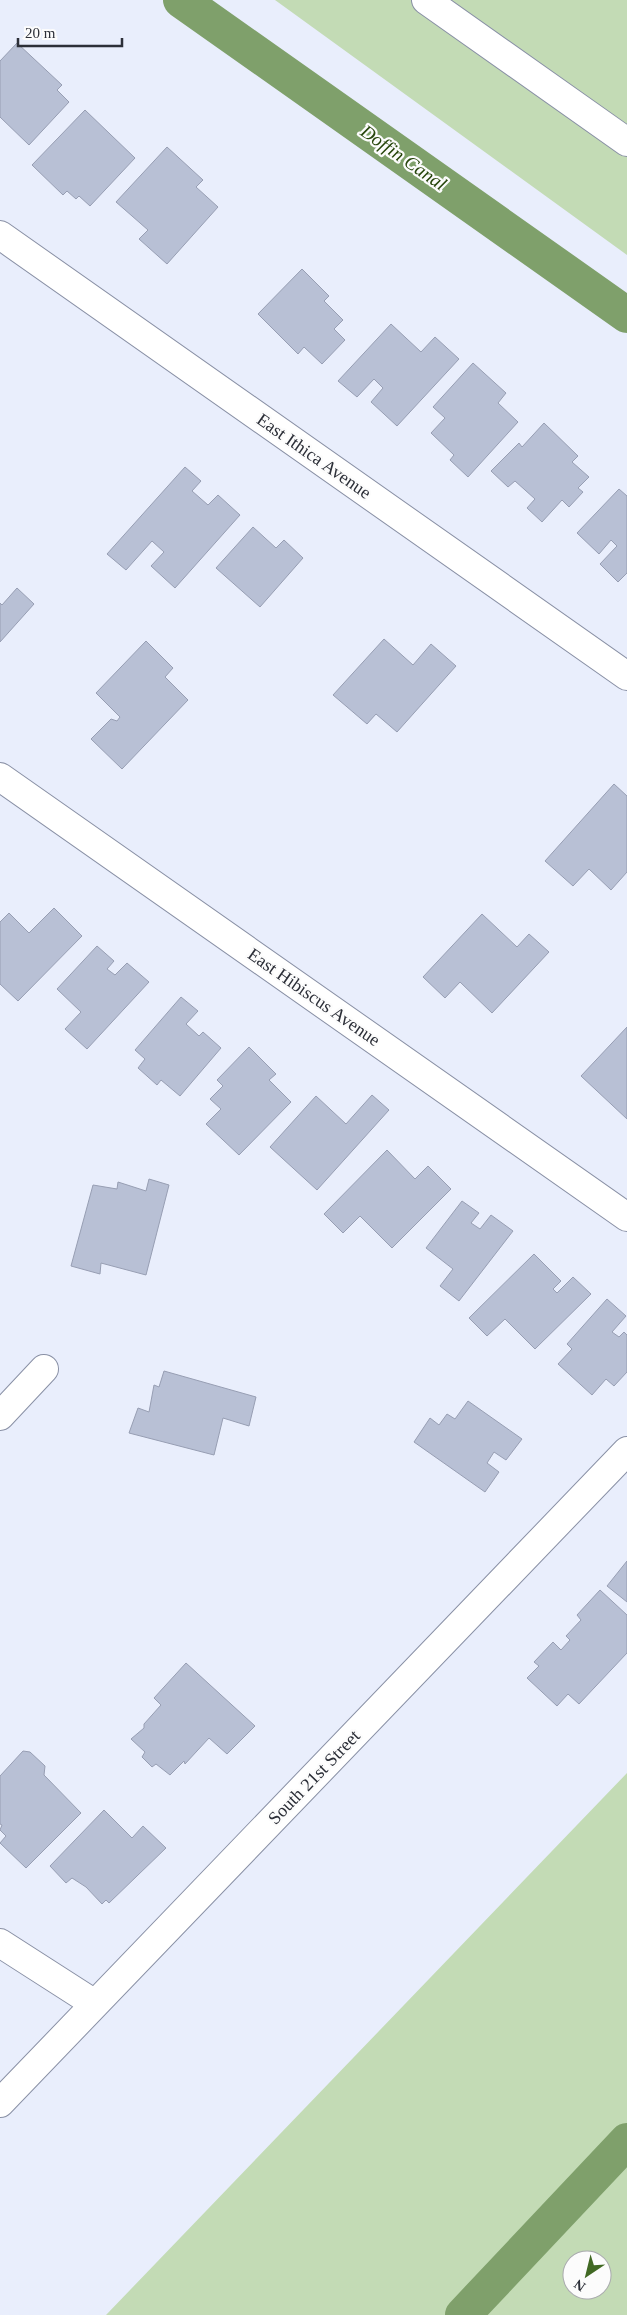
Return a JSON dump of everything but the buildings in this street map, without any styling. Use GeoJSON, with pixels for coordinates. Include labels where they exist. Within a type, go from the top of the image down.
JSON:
{"type":"FeatureCollection","features":[{"type":"Feature","properties":{"kind":"street"},"geometry":{"type":"LineString","coordinates":[[426,0],[627,142]]}},
{"type":"Feature","properties":{"kind":"street","name":"East Ithica Avenue"},"geometry":{"type":"LineString","coordinates":[[0,235],[627,676]]}},
{"type":"Feature","properties":{"kind":"street","name":"East Hibiscus Avenue"},"geometry":{"type":"LineString","coordinates":[[0,777],[627,1218]]}},
{"type":"Feature","properties":{"kind":"street"},"geometry":{"type":"LineString","coordinates":[[0,1416],[44,1369]]}},
{"type":"Feature","properties":{"kind":"street","name":"South 21st Street"},"geometry":{"type":"LineString","coordinates":[[0,2103],[627,1451]]}},
{"type":"Feature","properties":{"kind":"street"},"geometry":{"type":"LineString","coordinates":[[0,1943],[95,2004]]}},
{"type":"Feature","properties":{"kind":"green space"},"geometry":{"type":"Polygon","coordinates":[[[275,0],[627,0],[627,255],[275,0]]]}},
{"type":"Feature","properties":{"kind":"green space"},"geometry":{"type":"Polygon","coordinates":[[[627,1773],[627,2315],[106,2315],[627,1773]]]}},
{"type":"Feature","properties":{"kind":"waterway","name":"Doffin Canal"},"geometry":{"type":"LineString","coordinates":[[181,0],[627,315]]}},
{"type":"Feature","properties":{"kind":"waterway"},"geometry":{"type":"LineString","coordinates":[[463,2315],[627,2141]]}}]}
